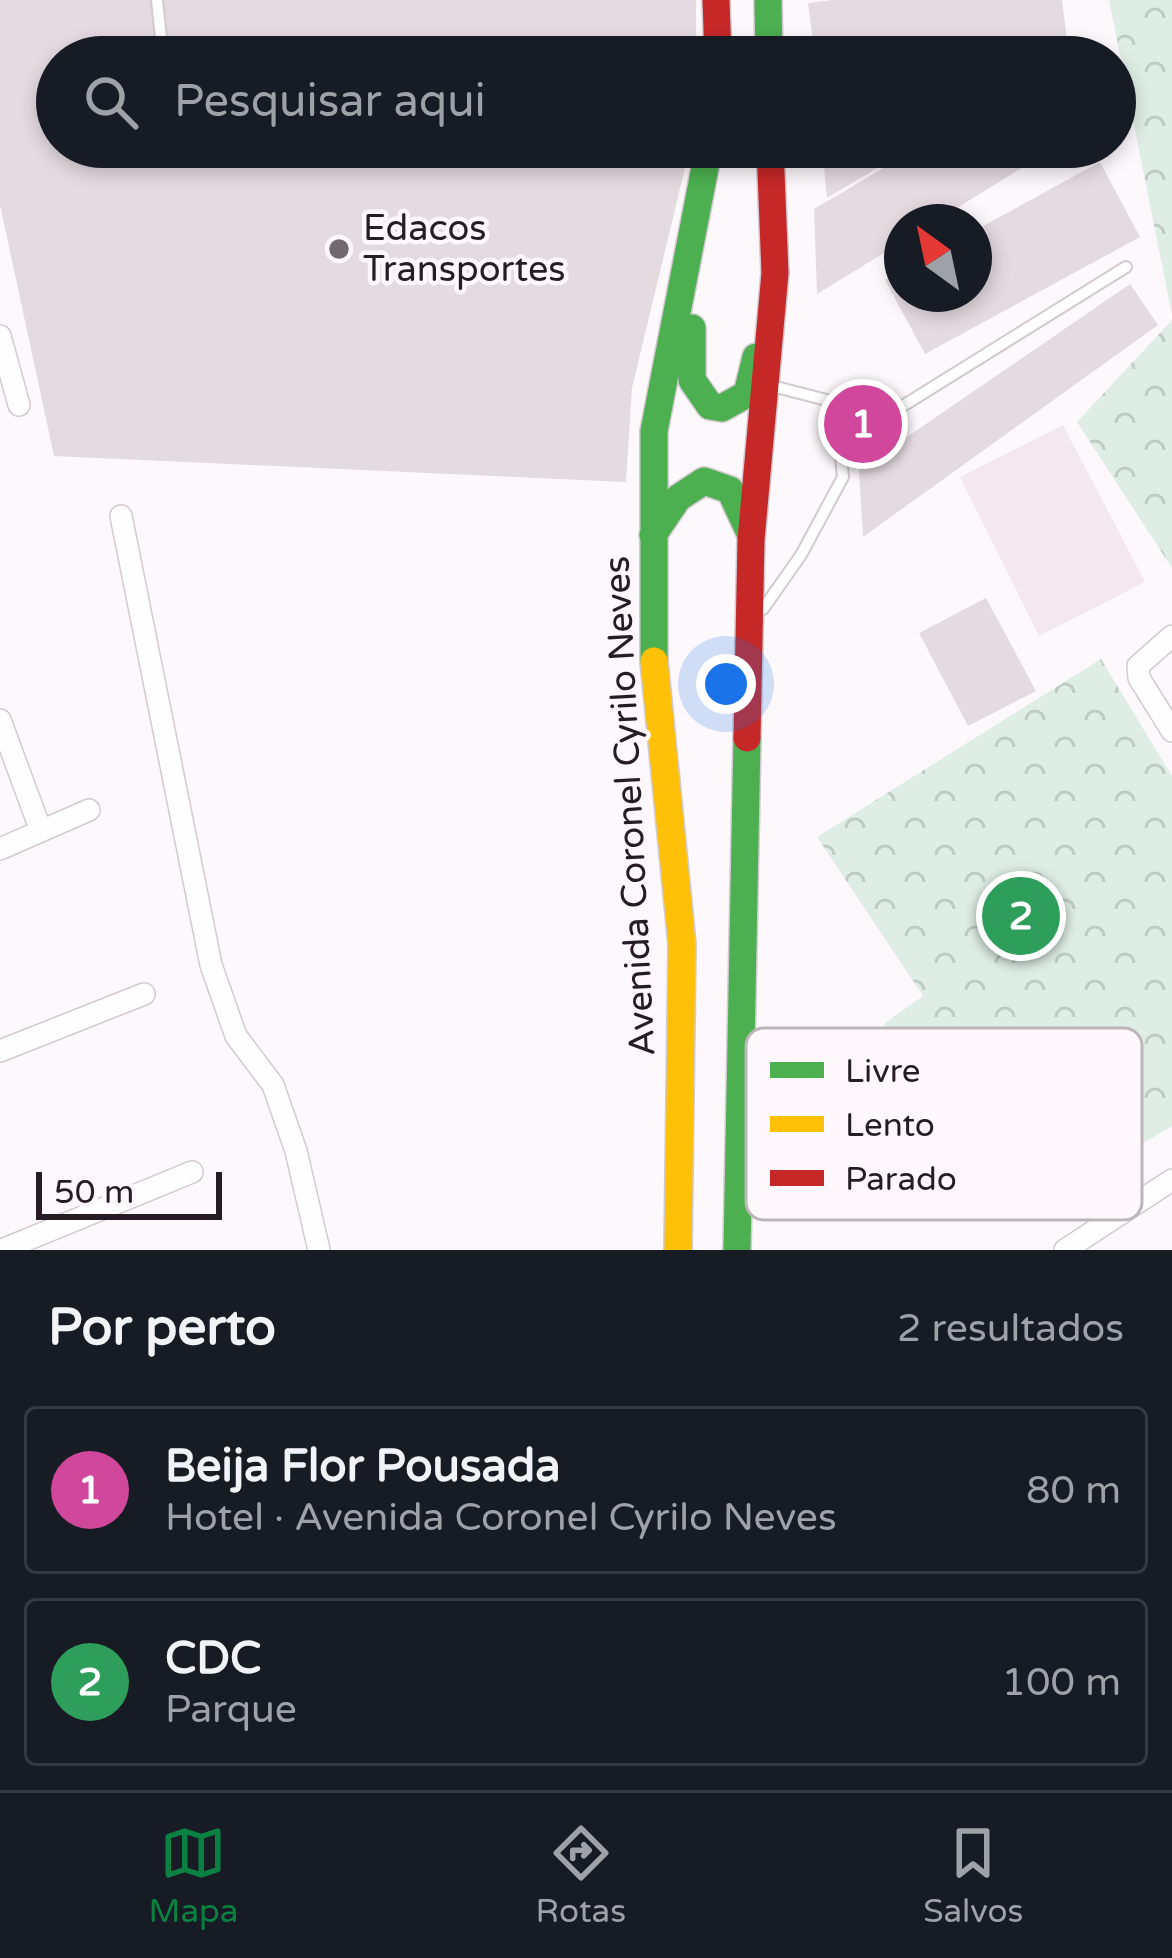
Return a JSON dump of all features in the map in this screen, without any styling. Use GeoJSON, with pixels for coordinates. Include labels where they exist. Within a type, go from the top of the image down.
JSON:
{"type":"FeatureCollection","features":[{"type":"Feature","properties":{"kind":"highway"},"geometry":{"type":"LineString","coordinates":[[716,0],[717,36]]}},
{"type":"Feature","properties":{"kind":"highway"},"geometry":{"type":"LineString","coordinates":[[768,0],[769,36]]}},
{"type":"Feature","properties":{"kind":"highway","name":"Avenida Coronel Cyrilo Neves"},"geometry":{"type":"LineString","coordinates":[[677,1250],[682,944],[650,624],[650,540],[654,431],[705,168]]}},
{"type":"Feature","properties":{"kind":"highway"},"geometry":{"type":"LineString","coordinates":[[737,1250],[752,540],[775,273],[771,168]]}},
{"type":"Feature","properties":{"kind":"highway"},"geometry":{"type":"LineString","coordinates":[[693,238],[692,380],[710,406],[722,408],[747,394],[775,273]]}},
{"type":"Feature","properties":{"kind":"highway"},"geometry":{"type":"LineString","coordinates":[[650,540],[676,495],[700,479],[713,479],[731,491],[752,540]]}},
{"type":"Feature","properties":{"kind":"street"},"geometry":{"type":"LineString","coordinates":[[0,336],[19,405]]}},
{"type":"Feature","properties":{"kind":"street"},"geometry":{"type":"LineString","coordinates":[[122,516],[212,965],[236,1036],[273,1085],[296,1151],[319,1250]]}},
{"type":"Feature","properties":{"kind":"street"},"geometry":{"type":"LineString","coordinates":[[1172,636],[1138,666],[1139,678],[1172,731]]}},
{"type":"Feature","properties":{"kind":"street"},"geometry":{"type":"LineString","coordinates":[[0,720],[41,831]]}},
{"type":"Feature","properties":{"kind":"street"},"geometry":{"type":"LineString","coordinates":[[0,849],[89,811]]}},
{"type":"Feature","properties":{"kind":"street"},"geometry":{"type":"LineString","coordinates":[[0,1052],[144,994]]}},
{"type":"Feature","properties":{"kind":"street"},"geometry":{"type":"LineString","coordinates":[[10,1248],[192,1172]]}},
{"type":"Feature","properties":{"kind":"street"},"geometry":{"type":"LineString","coordinates":[[1142,1200],[1172,1180]]}},
{"type":"Feature","properties":{"kind":"street"},"geometry":{"type":"LineString","coordinates":[[1065,1250],[1111,1220]]}},
{"type":"Feature","properties":{"kind":"lane"},"geometry":{"type":"LineString","coordinates":[[157,0],[161,36]]}},
{"type":"Feature","properties":{"kind":"lane"},"geometry":{"type":"LineString","coordinates":[[750,627],[801,555],[843,477],[840,446],[892,408],[1126,267]]}},
{"type":"Feature","properties":{"kind":"lane"},"geometry":{"type":"LineString","coordinates":[[765,384],[846,405],[892,408]]}},
{"type":"Feature","properties":{"kind":"shaded area"},"geometry":{"type":"Polygon","coordinates":[[[1063,425],[1145,582],[1039,636],[960,477],[1063,425]]]}},
{"type":"Feature","properties":{"kind":"green space"},"geometry":{"type":"Polygon","coordinates":[[[1109,0],[1172,0],[1172,315],[1136,135],[1136,36],[1116,36],[1109,0]]]}},
{"type":"Feature","properties":{"kind":"green space"},"geometry":{"type":"Polygon","coordinates":[[[1172,320],[1172,568],[1077,422],[1172,320]]]}},
{"type":"Feature","properties":{"kind":"green space"},"geometry":{"type":"Polygon","coordinates":[[[1101,659],[1172,776],[1172,1126],[1142,1144],[1142,1028],[887,1028],[884,1024],[923,996],[817,837],[1101,659]]]}},
{"type":"Feature","properties":{"kind":"building","name":"Edacos Transportes"},"geometry":{"type":"Polygon","coordinates":[[[0,0],[696,0],[696,36],[36,36],[36,168],[685,168],[632,388],[626,482],[54,456],[0,205],[0,0]]]}},
{"type":"Feature","properties":{"kind":"building"},"geometry":{"type":"Polygon","coordinates":[[[1062,0],[1066,36],[812,36],[808,3],[1062,0]]]}},
{"type":"Feature","properties":{"kind":"building"},"geometry":{"type":"Polygon","coordinates":[[[824,168],[878,168],[827,198],[824,168]]]}},
{"type":"Feature","properties":{"kind":"building"},"geometry":{"type":"Polygon","coordinates":[[[883,168],[1022,168],[963,204],[884,204],[884,253],[817,294],[814,209],[883,168]]]}},
{"type":"Feature","properties":{"kind":"building"},"geometry":{"type":"Polygon","coordinates":[[[1089,168],[1103,168],[1140,237],[925,354],[902,312],[992,312],[992,221],[1089,168]]]}},
{"type":"Feature","properties":{"kind":"building"},"geometry":{"type":"Polygon","coordinates":[[[1130,284],[1158,325],[863,537],[859,470],[1130,284]]]}},
{"type":"Feature","properties":{"kind":"building"},"geometry":{"type":"Polygon","coordinates":[[[986,598],[1036,691],[968,726],[919,633],[986,598]]]}},
{"type":"Feature","properties":{"kind":"traffic: fast"},"geometry":{"type":"LineString","coordinates":[[768,0],[769,36]]}},
{"type":"Feature","properties":{"kind":"traffic: fast"},"geometry":{"type":"LineString","coordinates":[[654,661],[654,431],[705,168]]}},
{"type":"Feature","properties":{"kind":"traffic: fast"},"geometry":{"type":"LineString","coordinates":[[692,328],[692,380],[710,406],[722,408],[747,394],[756,357]]}},
{"type":"Feature","properties":{"kind":"traffic: fast"},"geometry":{"type":"LineString","coordinates":[[653,535],[678,498],[704,481],[730,490],[750,533]]}},
{"type":"Feature","properties":{"kind":"traffic: fast"},"geometry":{"type":"LineString","coordinates":[[737,1250],[747,738]]}},
{"type":"Feature","properties":{"kind":"traffic: slow"},"geometry":{"type":"LineString","coordinates":[[654,661],[682,944],[678,1250]]}},
{"type":"Feature","properties":{"kind":"traffic: jam"},"geometry":{"type":"LineString","coordinates":[[716,0],[717,36]]}},
{"type":"Feature","properties":{"kind":"traffic: jam"},"geometry":{"type":"LineString","coordinates":[[747,738],[751,540],[775,273],[771,168]]}},
{"type":"Feature","properties":{"kind":"place","name":"Edacos Transportes"},"geometry":{"type":"Point","coordinates":[339,249]}},
{"type":"Feature","properties":{"kind":"place","name":"Beija Flor Pousada"},"geometry":{"type":"Point","coordinates":[863,424]}},
{"type":"Feature","properties":{"kind":"place","name":"CDC"},"geometry":{"type":"Point","coordinates":[1021,916]}}]}
